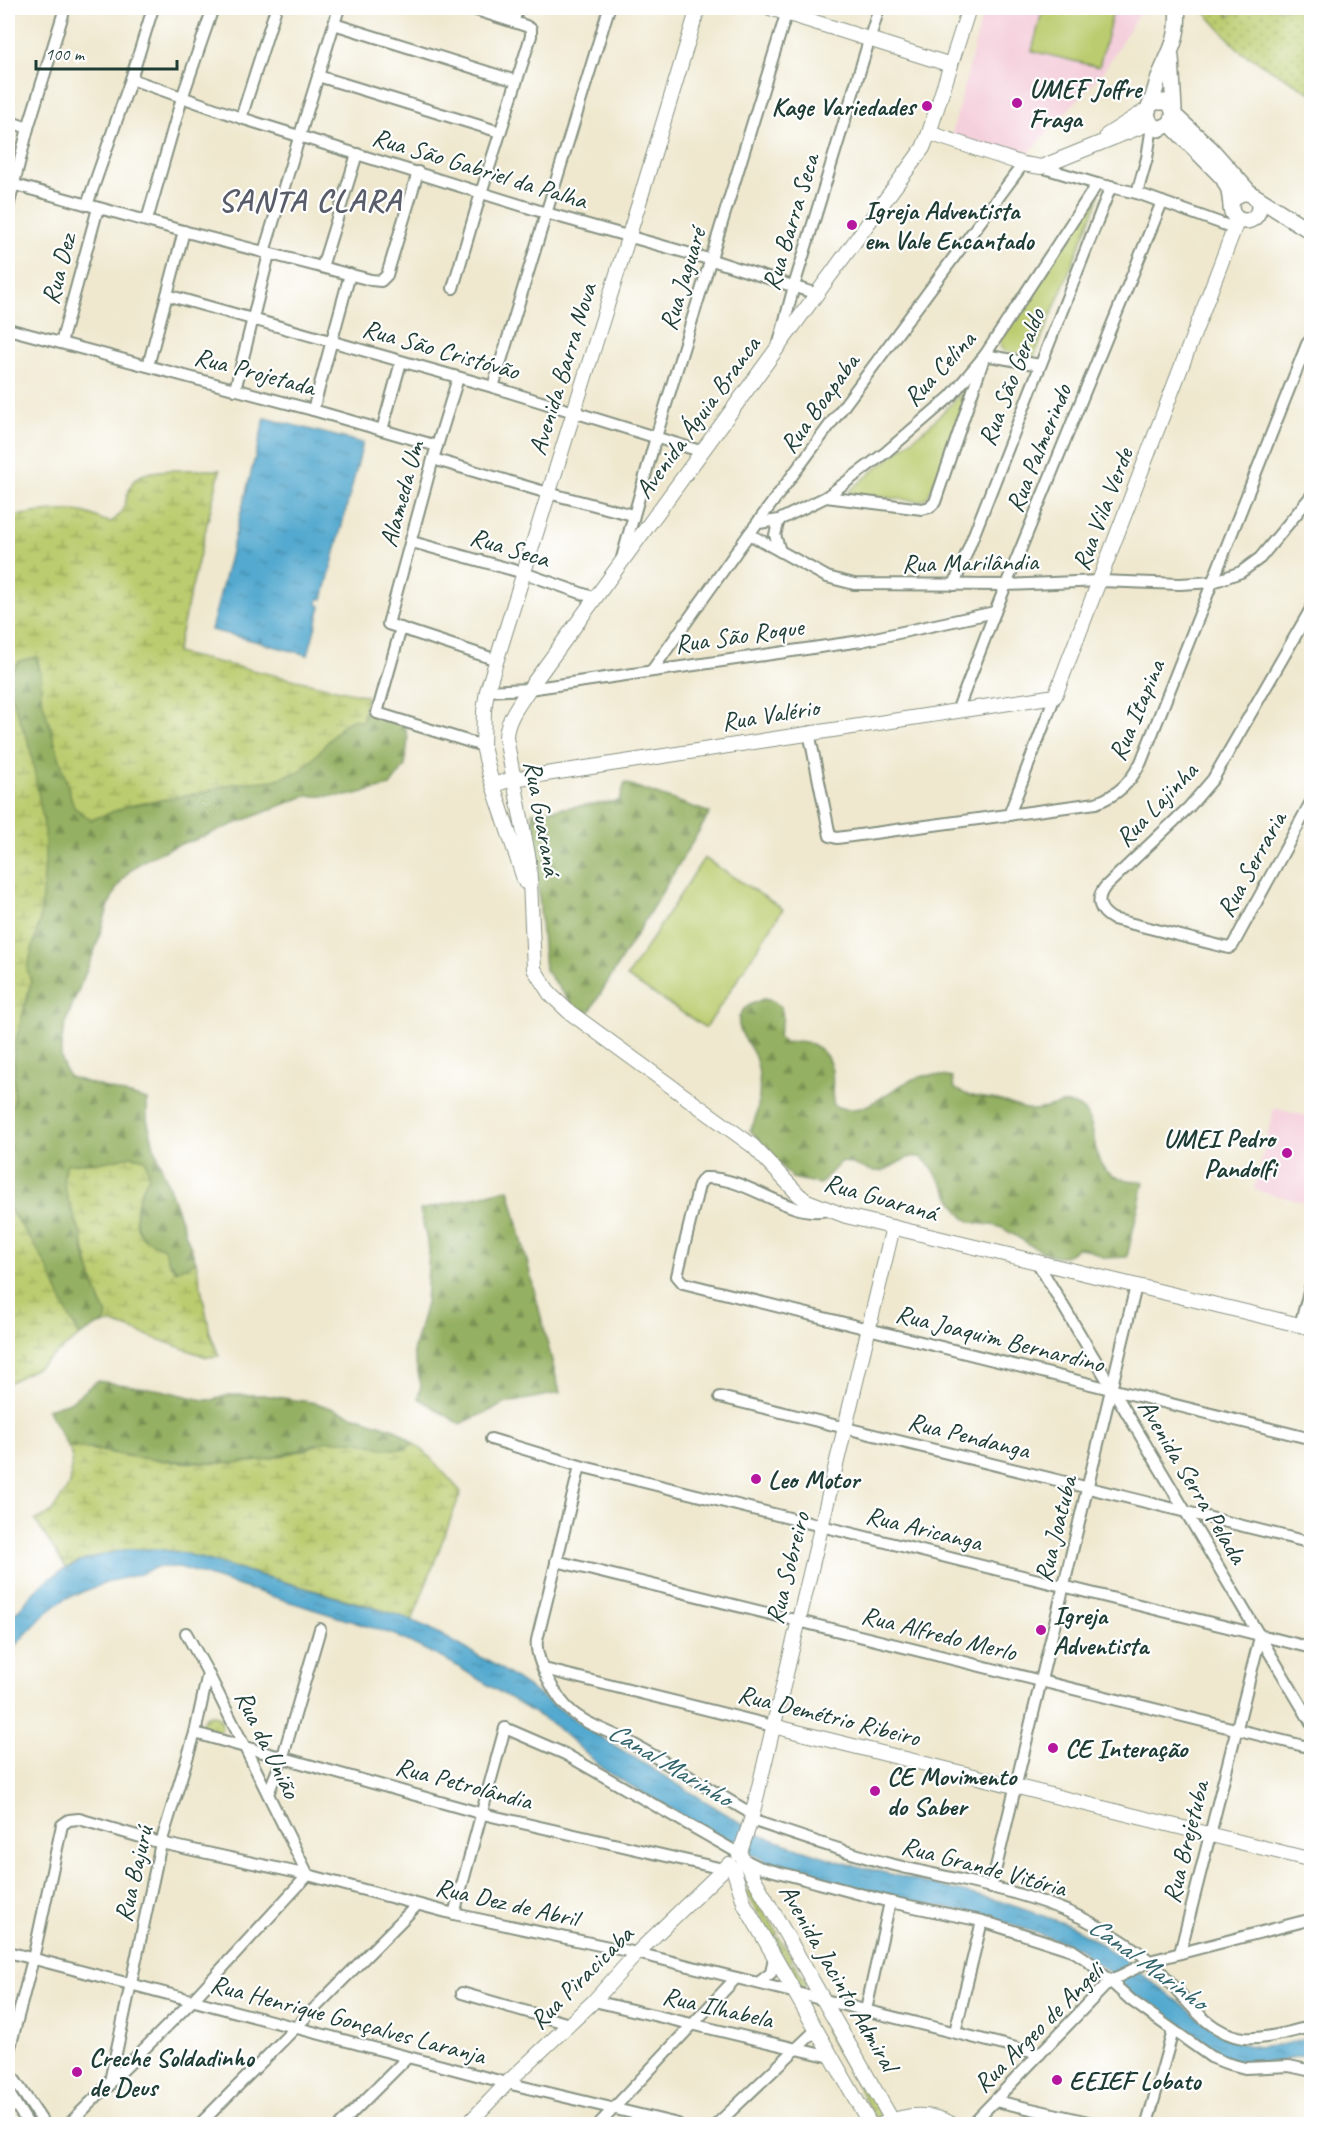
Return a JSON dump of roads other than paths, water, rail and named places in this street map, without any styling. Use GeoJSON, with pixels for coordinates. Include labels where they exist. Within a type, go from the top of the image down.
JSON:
{"type":"FeatureCollection","features":[{"type":"Feature","properties":{"kind":"main road"},"geometry":{"type":"LineString","coordinates":[[1158,119],[1175,39],[1176,8]]}},
{"type":"Feature","properties":{"kind":"main road"},"geometry":{"type":"LineString","coordinates":[[1171,54],[1159,78],[1158,119],[1223,178],[1229,190],[1234,217]]}},
{"type":"Feature","properties":{"kind":"main road"},"geometry":{"type":"LineString","coordinates":[[1158,119],[1211,149],[1253,195],[1260,207],[1254,218]]}},
{"type":"Feature","properties":{"kind":"main road"},"geometry":{"type":"LineString","coordinates":[[1234,217],[1238,195],[1253,195],[1311,232]]}},
{"type":"Feature","properties":{"kind":"main road"},"geometry":{"type":"LineString","coordinates":[[1234,217],[1243,221],[1275,217],[1311,232]]}},
{"type":"Feature","properties":{"kind":"street"},"geometry":{"type":"LineString","coordinates":[[8,207],[10,183],[65,8]]}},
{"type":"Feature","properties":{"kind":"street","name":"Rua Dez"},"geometry":{"type":"LineString","coordinates":[[61,343],[93,206],[153,8]]}},
{"type":"Feature","properties":{"kind":"street"},"geometry":{"type":"LineString","coordinates":[[147,220],[182,98],[213,8]]}},
{"type":"Feature","properties":{"kind":"street"},"geometry":{"type":"LineString","coordinates":[[241,118],[276,8]]}},
{"type":"Feature","properties":{"kind":"street"},"geometry":{"type":"LineString","coordinates":[[235,390],[267,253],[339,8]]}},
{"type":"Feature","properties":{"kind":"street"},"geometry":{"type":"LineString","coordinates":[[453,288],[531,36],[531,29],[470,8]]}},
{"type":"Feature","properties":{"kind":"street"},"geometry":{"type":"LineString","coordinates":[[513,22],[518,8]]}},
{"type":"Feature","properties":{"kind":"street"},"geometry":{"type":"LineString","coordinates":[[493,387],[609,8]]}},
{"type":"Feature","properties":{"kind":"street","name":"Avenida Barra Nova"},"geometry":{"type":"LineString","coordinates":[[483,746],[487,691],[698,8]]}},
{"type":"Feature","properties":{"kind":"street"},"geometry":{"type":"LineString","coordinates":[[770,8],[787,10],[951,65]]}},
{"type":"Feature","properties":{"kind":"street","name":"Rua Barra Seca"},"geometry":{"type":"LineString","coordinates":[[778,346],[794,286],[879,8]]}},
{"type":"Feature","properties":{"kind":"street","name":"Avenida Águia Branca"},"geometry":{"type":"LineString","coordinates":[[506,731],[513,714],[529,689],[700,451],[757,377],[923,148],[969,8]]}},
{"type":"Feature","properties":{"kind":"street","name":"Rua Jaguaré"},"geometry":{"type":"LineString","coordinates":[[621,564],[656,437],[787,10]]}},
{"type":"Feature","properties":{"kind":"street"},"geometry":{"type":"LineString","coordinates":[[334,24],[516,81]]}},
{"type":"Feature","properties":{"kind":"street"},"geometry":{"type":"LineString","coordinates":[[318,76],[500,132]]}},
{"type":"Feature","properties":{"kind":"street","name":"Rua São Gabriel da Palha"},"geometry":{"type":"LineString","coordinates":[[131,79],[241,118],[817,294]]}},
{"type":"Feature","properties":{"kind":"street"},"geometry":{"type":"LineString","coordinates":[[1041,167],[1158,119]]}},
{"type":"Feature","properties":{"kind":"street"},"geometry":{"type":"LineString","coordinates":[[1137,193],[1158,119]]}},
{"type":"Feature","properties":{"kind":"street"},"geometry":{"type":"LineString","coordinates":[[8,122],[28,128]]}},
{"type":"Feature","properties":{"kind":"street"},"geometry":{"type":"LineString","coordinates":[[929,133],[1023,164],[1137,193],[1162,202],[1234,217]]}},
{"type":"Feature","properties":{"kind":"street"},"geometry":{"type":"LineString","coordinates":[[322,267],[357,154]]}},
{"type":"Feature","properties":{"kind":"street","name":"Rua Boapaba"},"geometry":{"type":"LineString","coordinates":[[653,669],[749,534],[1023,164]]}},
{"type":"Feature","properties":{"kind":"street"},"geometry":{"type":"LineString","coordinates":[[10,183],[267,253],[381,281],[387,275],[418,172]]}},
{"type":"Feature","properties":{"kind":"street","name":"Rua Celina"},"geometry":{"type":"LineString","coordinates":[[759,523],[779,520],[826,497],[885,453],[951,396],[985,355],[1097,184]]}},
{"type":"Feature","properties":{"kind":"street","name":"Rua São Geraldo"},"geometry":{"type":"LineString","coordinates":[[954,585],[1111,186]]}},
{"type":"Feature","properties":{"kind":"street","name":"Rua Palmerindo"},"geometry":{"type":"LineString","coordinates":[[957,711],[1162,202]]}},
{"type":"Feature","properties":{"kind":"street","name":"Rua Vila Verde"},"geometry":{"type":"LineString","coordinates":[[1009,815],[1101,581],[1234,217]]}},
{"type":"Feature","properties":{"kind":"street"},"geometry":{"type":"LineString","coordinates":[[148,366],[184,231]]}},
{"type":"Feature","properties":{"kind":"street"},"geometry":{"type":"LineString","coordinates":[[313,410],[351,274]]}},
{"type":"Feature","properties":{"kind":"street","name":"Rua São Cristóvão"},"geometry":{"type":"LineString","coordinates":[[167,295],[493,387],[700,451]]}},
{"type":"Feature","properties":{"kind":"street","name":"Rua Projetada"},"geometry":{"type":"LineString","coordinates":[[8,329],[313,410],[437,446]]}},
{"type":"Feature","properties":{"kind":"street","name":"Rua Itapina"},"geometry":{"type":"LineString","coordinates":[[809,732],[830,836],[837,838],[1096,803],[1119,793],[1141,762],[1311,338]]}},
{"type":"Feature","properties":{"kind":"street"},"geometry":{"type":"LineString","coordinates":[[826,497],[922,509],[930,507],[935,502],[985,355],[1040,365]]}},
{"type":"Feature","properties":{"kind":"street"},"geometry":{"type":"LineString","coordinates":[[382,430],[401,362]]}},
{"type":"Feature","properties":{"kind":"street","name":"Alameda Um"},"geometry":{"type":"LineString","coordinates":[[401,628],[388,624],[433,459],[458,378]]}},
{"type":"Feature","properties":{"kind":"street"},"geometry":{"type":"LineString","coordinates":[[433,459],[633,515]]}},
{"type":"Feature","properties":{"kind":"street","name":"Rua Marilândia"},"geometry":{"type":"LineString","coordinates":[[749,534],[827,576],[854,584],[1006,585],[1101,581],[1180,584],[1214,582],[1241,572],[1260,558],[1311,495]]}},
{"type":"Feature","properties":{"kind":"street"},"geometry":{"type":"LineString","coordinates":[[779,520],[775,535],[780,551]]}},
{"type":"Feature","properties":{"kind":"street","name":"Rua Seca"},"geometry":{"type":"LineString","coordinates":[[412,542],[524,573],[595,598]]}},
{"type":"Feature","properties":{"kind":"street","name":"Rua Lajinha"},"geometry":{"type":"LineString","coordinates":[[1229,948],[1113,919],[1100,909],[1099,894],[1189,807],[1213,779],[1311,607]]}},
{"type":"Feature","properties":{"kind":"street","name":"Rua São Roque"},"geometry":{"type":"LineString","coordinates":[[487,691],[529,689],[653,669],[861,641],[995,612]]}},
{"type":"Feature","properties":{"kind":"street"},"geometry":{"type":"LineString","coordinates":[[483,746],[376,712],[401,628],[497,660]]}},
{"type":"Feature","properties":{"kind":"street","name":"Rua Valério"},"geometry":{"type":"LineString","coordinates":[[493,785],[513,779],[809,732],[1055,696]]}},
{"type":"Feature","properties":{"kind":"street"},"geometry":{"type":"LineString","coordinates":[[483,723],[491,729],[506,731]]}},
{"type":"Feature","properties":{"kind":"street","name":"Rua Guaraná"},"geometry":{"type":"LineString","coordinates":[[506,731],[529,860],[534,969],[558,1002],[753,1146],[799,1195],[828,1210],[893,1227],[1306,1327]]}},
{"type":"Feature","properties":{"kind":"street","name":"Rua Guaraná"},"geometry":{"type":"LineString","coordinates":[[483,746],[493,785],[523,874],[531,914]]}},
{"type":"Feature","properties":{"kind":"street","name":"Rua Serraria"},"geometry":{"type":"LineString","coordinates":[[1229,948],[1233,945],[1311,800]]}},
{"type":"Feature","properties":{"kind":"street","name":"Rua Joaquim Bernardino"},"geometry":{"type":"LineString","coordinates":[[828,1210],[815,1212],[800,1210],[742,1185],[704,1178],[699,1185],[690,1218],[676,1273],[678,1279],[683,1283],[1311,1439]]}},
{"type":"Feature","properties":{"kind":"street","name":"Rua Sobreiro"},"geometry":{"type":"LineString","coordinates":[[736,1860],[751,1820],[893,1227]]}},
{"type":"Feature","properties":{"kind":"street","name":"Avenida Serra Pelada"},"geometry":{"type":"LineString","coordinates":[[1037,1262],[1311,1724]]}},
{"type":"Feature","properties":{"kind":"street"},"geometry":{"type":"LineString","coordinates":[[1306,1327],[1311,1281]]}},
{"type":"Feature","properties":{"kind":"street","name":"Rua Joatuba"},"geometry":{"type":"LineString","coordinates":[[991,1888],[1136,1286]]}},
{"type":"Feature","properties":{"kind":"street","name":"Rua Pendanga"},"geometry":{"type":"LineString","coordinates":[[720,1397],[1311,1543]]}},
{"type":"Feature","properties":{"kind":"street","name":"Rua Aricanga"},"geometry":{"type":"LineString","coordinates":[[491,1439],[580,1466],[1311,1648]]}},
{"type":"Feature","properties":{"kind":"street","name":"Rua Grande Vitória"},"geometry":{"type":"LineString","coordinates":[[580,1466],[536,1644],[537,1654],[562,1702],[579,1717],[636,1746],[751,1820],[874,1860],[1045,1903],[1082,1918],[1114,1936],[1197,2013],[1229,2034],[1243,2038],[1259,2038],[1311,2027]]}},
{"type":"Feature","properties":{"kind":"street","name":"Rua Alfredo Merlo"},"geometry":{"type":"LineString","coordinates":[[556,1561],[1311,1748]]}},
{"type":"Feature","properties":{"kind":"street"},"geometry":{"type":"LineString","coordinates":[[268,1794],[283,1756],[320,1629]]}},
{"type":"Feature","properties":{"kind":"street","name":"Rua da União"},"geometry":{"type":"LineString","coordinates":[[186,1633],[308,1875]]}},
{"type":"Feature","properties":{"kind":"street","name":"Rua Brejetuba"},"geometry":{"type":"LineString","coordinates":[[1180,1953],[1259,1636]]}},
{"type":"Feature","properties":{"kind":"street","name":"Rua Demétrio Ribeiro"},"geometry":{"type":"LineString","coordinates":[[544,1669],[1311,1860]]}},
{"type":"Feature","properties":{"kind":"street","name":"Rua Bajurú"},"geometry":{"type":"LineString","coordinates":[[109,2086],[161,1843],[195,1733],[208,1673]]}},
{"type":"Feature","properties":{"kind":"street"},"geometry":{"type":"LineString","coordinates":[[454,1914],[505,1728],[565,1754],[736,1860]]}},
{"type":"Feature","properties":{"kind":"street","name":"Rua Petrolândia"},"geometry":{"type":"LineString","coordinates":[[195,1733],[483,1814],[736,1860]]}},
{"type":"Feature","properties":{"kind":"street","name":"Rua Dez de Abril"},"geometry":{"type":"LineString","coordinates":[[33,1959],[62,1825],[69,1820],[79,1819],[161,1843],[308,1875],[454,1914],[637,1953],[1040,2054]]}},
{"type":"Feature","properties":{"kind":"street","name":"Avenida Jacinto Admiral"},"geometry":{"type":"LineString","coordinates":[[736,1860],[756,1871],[888,2122]]}},
{"type":"Feature","properties":{"kind":"street","name":"Avenida Jacinto Admiral"},"geometry":{"type":"LineString","coordinates":[[736,1860],[740,1895],[870,2124]]}},
{"type":"Feature","properties":{"kind":"street","name":"Rua Piracicaba"},"geometry":{"type":"LineString","coordinates":[[468,2124],[594,2001],[637,1953],[736,1860]]}},
{"type":"Feature","properties":{"kind":"street","name":"Rua Grande Vitória"},"geometry":{"type":"LineString","coordinates":[[756,1871],[982,1921],[1072,1950],[1112,1980],[1131,2001],[1211,2057],[1245,2068],[1289,2066],[1311,2071]]}},
{"type":"Feature","properties":{"kind":"street"},"geometry":{"type":"LineString","coordinates":[[69,2124],[192,2001],[308,1875]]}},
{"type":"Feature","properties":{"kind":"street"},"geometry":{"type":"LineString","coordinates":[[866,2010],[890,1902]]}},
{"type":"Feature","properties":{"kind":"street"},"geometry":{"type":"LineString","coordinates":[[200,2124],[417,1905]]}},
{"type":"Feature","properties":{"kind":"street","name":"Rua Argeo de Angeli"},"geometry":{"type":"LineString","coordinates":[[972,2124],[1112,1980],[1144,1963],[1311,1919]]}},
{"type":"Feature","properties":{"kind":"street"},"geometry":{"type":"LineString","coordinates":[[955,2032],[982,1921]]}},
{"type":"Feature","properties":{"kind":"street","name":"Rua Henrique Gonçalves Laranja"},"geometry":{"type":"LineString","coordinates":[[8,1952],[507,2084],[678,2124]]}},
{"type":"Feature","properties":{"kind":"street"},"geometry":{"type":"LineString","coordinates":[[758,1983],[771,1973],[774,1957]]}},
{"type":"Feature","properties":{"kind":"street"},"geometry":{"type":"LineString","coordinates":[[8,2055],[33,1959]]}},
{"type":"Feature","properties":{"kind":"street"},"geometry":{"type":"LineString","coordinates":[[599,2124],[736,1978]]}},
{"type":"Feature","properties":{"kind":"street"},"geometry":{"type":"LineString","coordinates":[[462,1993],[569,2024]]}},
{"type":"Feature","properties":{"kind":"street","name":"Rua Ilhabela"},"geometry":{"type":"LineString","coordinates":[[594,2001],[831,2056]]}},
{"type":"Feature","properties":{"kind":"street"},"geometry":{"type":"LineString","coordinates":[[717,2124],[816,2030]]}},
{"type":"Feature","properties":{"kind":"street"},"geometry":{"type":"LineString","coordinates":[[1147,2124],[1173,2031]]}},
{"type":"Feature","properties":{"kind":"street"},"geometry":{"type":"LineString","coordinates":[[341,2124],[408,2057]]}},
{"type":"Feature","properties":{"kind":"street"},"geometry":{"type":"LineString","coordinates":[[8,2070],[44,2124]]}},
{"type":"Feature","properties":{"kind":"street"},"geometry":{"type":"LineString","coordinates":[[8,2092],[28,2124]]}},
{"type":"Feature","properties":{"kind":"street"},"geometry":{"type":"LineString","coordinates":[[996,2101],[1097,2124]]}},
{"type":"Feature","properties":{"kind":"street"},"geometry":{"type":"LineString","coordinates":[[888,2122],[903,2117],[925,2116],[952,2124]]}},
{"type":"Feature","properties":{"kind":"water"},"geometry":{"type":"Polygon","coordinates":[[[265,418],[363,443],[323,599],[319,598],[317,604],[321,606],[308,655],[261,643],[261,636],[259,642],[211,630],[265,418]]]}},
{"type":"Feature","properties":{"kind":"water"},"geometry":{"type":"Polygon","coordinates":[[[130,1549],[157,1549],[183,1553],[401,1616],[429,1628],[498,1667],[607,1741],[762,1836],[841,1862],[999,1901],[1072,1926],[1113,1952],[1219,2033],[1232,2040],[1254,2047],[1264,2047],[1311,2037],[1311,2053],[1274,2063],[1240,2064],[1220,2059],[1147,2009],[1109,1972],[1075,1947],[969,1912],[882,1894],[773,1865],[730,1843],[607,1772],[554,1725],[452,1663],[395,1635],[179,1567],[157,1567],[66,1598],[44,1615],[8,1653],[9,1622],[44,1583],[84,1561],[130,1549]]]}},
{"type":"Feature","properties":{"kind":"place","name":"UMEF Joffre Fraga"},"geometry":{"type":"Point","coordinates":[1017,103]}},
{"type":"Feature","properties":{"kind":"place","name":"Kage Variedades"},"geometry":{"type":"Point","coordinates":[927,106]}},
{"type":"Feature","properties":{"kind":"place","name":"Igreja Adventista em Vale Encantado"},"geometry":{"type":"Point","coordinates":[852,225]}},
{"type":"Feature","properties":{"kind":"place","name":"UMEI Pedro Pandolfi"},"geometry":{"type":"Point","coordinates":[1287,1153]}},
{"type":"Feature","properties":{"kind":"place","name":"Leo Motor"},"geometry":{"type":"Point","coordinates":[756,1479]}},
{"type":"Feature","properties":{"kind":"place","name":"Igreja Adventista"},"geometry":{"type":"Point","coordinates":[1041,1630]}},
{"type":"Feature","properties":{"kind":"place","name":"CE Interação"},"geometry":{"type":"Point","coordinates":[1053,1748]}},
{"type":"Feature","properties":{"kind":"place","name":"CE Movimento do Saber"},"geometry":{"type":"Point","coordinates":[875,1791]}},
{"type":"Feature","properties":{"kind":"place","name":"Creche Soldadinho de Deus"},"geometry":{"type":"Point","coordinates":[77,2072]}},
{"type":"Feature","properties":{"kind":"place","name":"EEIEF Lobato"},"geometry":{"type":"Point","coordinates":[1057,2080]}},
{"type":"Feature","properties":{"kind":"district","name":"SANTA CLARA"},"geometry":{"type":"Point","coordinates":[310,200]}},
{"type":"Feature","properties":{"kind":"water label","name":"Canal Marinho"},"geometry":{"type":"Point","coordinates":[670,1764]}},
{"type":"Feature","properties":{"kind":"water label","name":"Canal Marinho"},"geometry":{"type":"Point","coordinates":[1148,1963]}}]}
